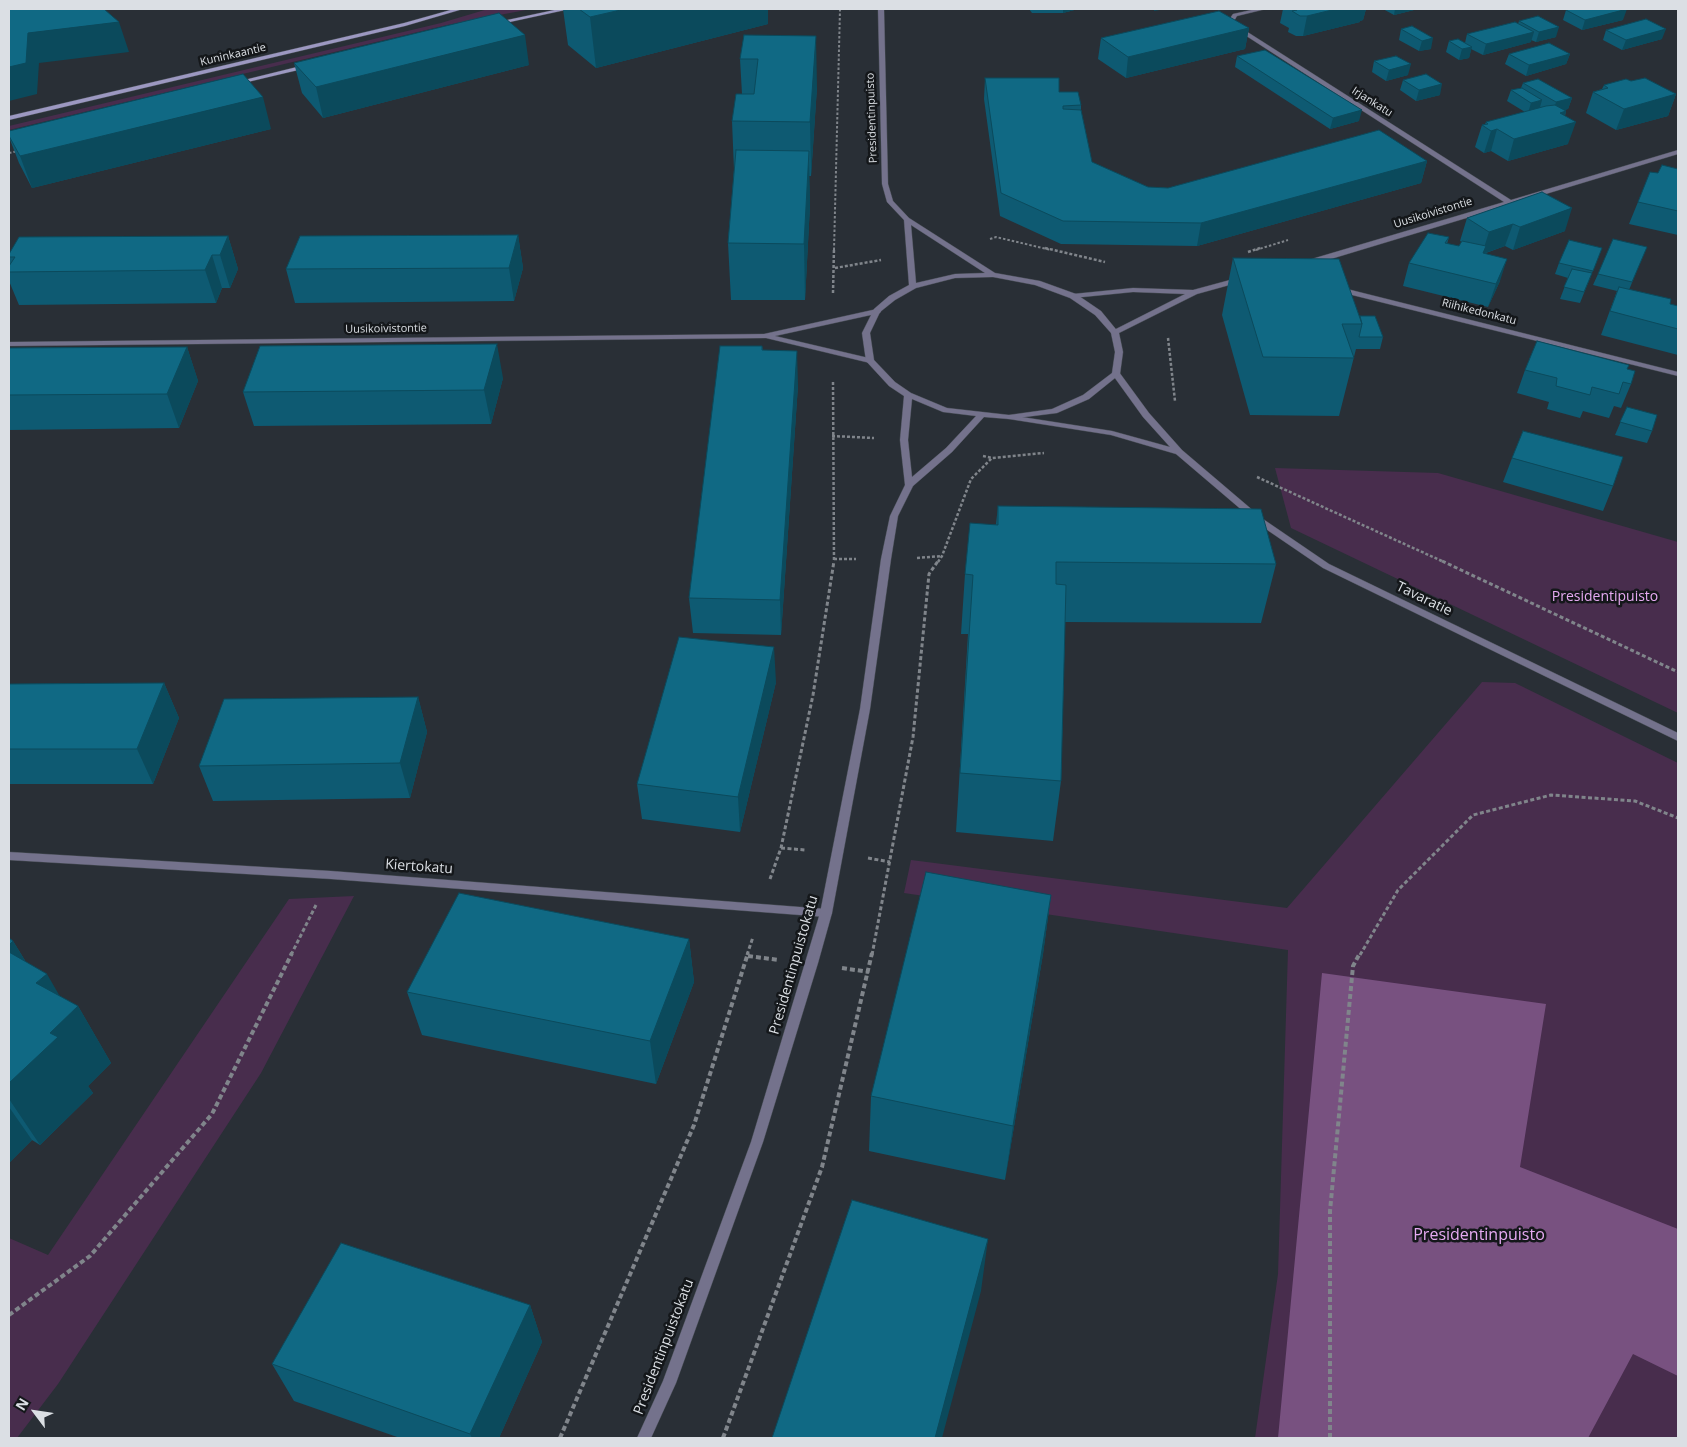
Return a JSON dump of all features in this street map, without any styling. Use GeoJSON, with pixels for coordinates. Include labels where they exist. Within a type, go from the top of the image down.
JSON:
{"type":"FeatureCollection","features":[{"type":"Feature","properties":{"kind":"main road","name":"Kuninkaantie"},"geometry":{"type":"LineString","coordinates":[[9,118],[405,24],[460,9]]}},
{"type":"Feature","properties":{"kind":"main road"},"geometry":{"type":"LineString","coordinates":[[492,23],[567,9]]}},
{"type":"Feature","properties":{"kind":"main road"},"geometry":{"type":"LineString","coordinates":[[225,86],[321,63]]}},
{"type":"Feature","properties":{"kind":"street","name":"Presidentinpuisto"},"geometry":{"type":"LineString","coordinates":[[880,9],[885,184],[890,202],[907,219],[993,275]]}},
{"type":"Feature","properties":{"kind":"street","name":"Irjankatu"},"geometry":{"type":"LineString","coordinates":[[1263,9],[1235,15],[1231,21],[1236,27],[1509,202]]}},
{"type":"Feature","properties":{"kind":"street","name":"Uusikoivistontie"},"geometry":{"type":"LineString","coordinates":[[1303,264],[1678,152]]}},
{"type":"Feature","properties":{"kind":"street"},"geometry":{"type":"LineString","coordinates":[[907,219],[913,286]]}},
{"type":"Feature","properties":{"kind":"street"},"geometry":{"type":"LineString","coordinates":[[870,361],[866,334],[877,311],[892,298],[913,286],[955,276],[993,275],[1037,282],[1073,296],[1098,313],[1115,333],[1119,352],[1116,374],[1086,397],[1054,411],[1009,417]]}},
{"type":"Feature","properties":{"kind":"street"},"geometry":{"type":"LineString","coordinates":[[1115,333],[1194,292],[1225,282],[1250,277]]}},
{"type":"Feature","properties":{"kind":"street","name":"Riihikedonkatu"},"geometry":{"type":"LineString","coordinates":[[1333,287],[1678,374]]}},
{"type":"Feature","properties":{"kind":"street"},"geometry":{"type":"LineString","coordinates":[[1073,296],[1133,290],[1194,292]]}},
{"type":"Feature","properties":{"kind":"street"},"geometry":{"type":"LineString","coordinates":[[764,336],[877,311]]}},
{"type":"Feature","properties":{"kind":"street"},"geometry":{"type":"LineString","coordinates":[[764,336],[870,361],[892,384],[908,395],[946,410],[1009,417],[1112,433],[1179,452]]}},
{"type":"Feature","properties":{"kind":"street","name":"Uusikoivistontie"},"geometry":{"type":"LineString","coordinates":[[9,344],[764,336]]}},
{"type":"Feature","properties":{"kind":"street","name":"Tavaratie"},"geometry":{"type":"LineString","coordinates":[[1116,374],[1146,415],[1179,452],[1260,521],[1326,566],[1678,737]]}},
{"type":"Feature","properties":{"kind":"street"},"geometry":{"type":"LineString","coordinates":[[908,395],[904,440],[909,484]]}},
{"type":"Feature","properties":{"kind":"street","name":"Presidentinpuistokatu"},"geometry":{"type":"LineString","coordinates":[[644,1438],[669,1383],[757,1142],[826,913],[865,710],[886,559],[894,516],[909,484],[949,450],[982,415]]}},
{"type":"Feature","properties":{"kind":"street","name":"Kiertokatu"},"geometry":{"type":"LineString","coordinates":[[9,856],[331,875],[826,913]]}},
{"type":"Feature","properties":{"kind":"path"},"geometry":{"type":"LineString","coordinates":[[832,294],[835,268],[840,9]]}},
{"type":"Feature","properties":{"kind":"path"},"geometry":{"type":"LineString","coordinates":[[953,249],[996,237],[1102,262],[1112,262]]}},
{"type":"Feature","properties":{"kind":"path"},"geometry":{"type":"LineString","coordinates":[[1241,254],[1289,240]]}},
{"type":"Feature","properties":{"kind":"path"},"geometry":{"type":"LineString","coordinates":[[835,268],[909,256]]}},
{"type":"Feature","properties":{"kind":"path"},"geometry":{"type":"LineString","coordinates":[[1102,262],[1121,275],[1133,290]]}},
{"type":"Feature","properties":{"kind":"path"},"geometry":{"type":"LineString","coordinates":[[1156,313],[1167,333],[1174,400],[1178,407]]}},
{"type":"Feature","properties":{"kind":"path"},"geometry":{"type":"LineString","coordinates":[[560,1438],[694,1124],[748,956],[760,908],[781,848],[816,676],[834,559],[832,436]]}},
{"type":"Feature","properties":{"kind":"path"},"geometry":{"type":"LineString","coordinates":[[723,1438],[822,1167],[867,981],[913,737],[929,574],[942,556],[971,480],[992,458]]}},
{"type":"Feature","properties":{"kind":"path"},"geometry":{"type":"LineString","coordinates":[[1252,474],[1678,672]]}},
{"type":"Feature","properties":{"kind":"path"},"geometry":{"type":"LineString","coordinates":[[1330,1438],[1330,1211],[1353,966],[1398,890],[1473,815],[1551,795],[1635,801],[1678,818]]}},
{"type":"Feature","properties":{"kind":"path"},"geometry":{"type":"LineString","coordinates":[[9,1315],[90,1256],[212,1114],[331,875]]}},
{"type":"Feature","properties":{"kind":"green space"},"geometry":{"type":"Polygon","coordinates":[[[488,9],[531,9],[447,25],[9,130],[9,126],[441,23],[488,9]]]}},
{"type":"Feature","properties":{"kind":"green space","name":"Presidentipuisto"},"geometry":{"type":"Polygon","coordinates":[[[1275,468],[1438,473],[1678,542],[1678,713],[1291,528],[1275,468]]]}},
{"type":"Feature","properties":{"kind":"green space","name":"Presidentinpuisto"},"geometry":{"type":"Polygon","coordinates":[[[1482,682],[1515,683],[1678,763],[1678,1438],[1255,1438],[1278,1274],[1288,950],[904,893],[911,860],[1287,908],[1482,682]]]}},
{"type":"Feature","properties":{"kind":"green space"},"geometry":{"type":"Polygon","coordinates":[[[354,896],[261,1073],[58,1384],[17,1438],[9,1438],[9,1238],[48,1255],[289,899],[354,896]]]}},
{"type":"Feature","properties":{"kind":"green space"},"geometry":{"type":"Polygon","coordinates":[[[1322,973],[1546,1004],[1520,1167],[1678,1229],[1678,1376],[1633,1354],[1588,1438],[1278,1438],[1322,973]]]}},
{"type":"Feature","properties":{"kind":"building"},"geometry":{"type":"Polygon","coordinates":[[[9,9],[104,9],[119,22],[28,33],[26,63],[9,67],[9,9]]]}},
{"type":"Feature","properties":{"kind":"building"},"geometry":{"type":"Polygon","coordinates":[[[579,9],[625,9],[590,17],[579,9]]]}},
{"type":"Feature","properties":{"kind":"building"},"geometry":{"type":"Polygon","coordinates":[[[1295,9],[1336,9],[1300,16],[1292,11],[1297,10],[1295,9]]]}},
{"type":"Feature","properties":{"kind":"building"},"geometry":{"type":"Polygon","coordinates":[[[1627,9],[1585,20],[1566,10],[1627,9]]]}},
{"type":"Feature","properties":{"kind":"building"},"geometry":{"type":"Polygon","coordinates":[[[1219,11],[1249,28],[1128,57],[1101,38],[1219,11]]]}},
{"type":"Feature","properties":{"kind":"building"},"geometry":{"type":"Polygon","coordinates":[[[499,13],[525,35],[316,87],[294,63],[499,13]]]}},
{"type":"Feature","properties":{"kind":"building"},"geometry":{"type":"Polygon","coordinates":[[[1538,16],[1559,27],[1539,32],[1519,21],[1538,16]]]}},
{"type":"Feature","properties":{"kind":"building"},"geometry":{"type":"Polygon","coordinates":[[[1646,19],[1666,29],[1626,40],[1606,30],[1646,19]]]}},
{"type":"Feature","properties":{"kind":"building"},"geometry":{"type":"Polygon","coordinates":[[[1515,22],[1534,32],[1486,44],[1467,34],[1515,22]]]}},
{"type":"Feature","properties":{"kind":"building"},"geometry":{"type":"Polygon","coordinates":[[[1412,26],[1433,38],[1422,41],[1401,29],[1412,26]]]}},
{"type":"Feature","properties":{"kind":"building"},"geometry":{"type":"Polygon","coordinates":[[[744,35],[816,36],[810,122],[732,121],[736,94],[754,94],[758,59],[740,59],[744,35]]]}},
{"type":"Feature","properties":{"kind":"building"},"geometry":{"type":"Polygon","coordinates":[[[1458,39],[1472,47],[1462,49],[1449,41],[1458,39]]]}},
{"type":"Feature","properties":{"kind":"building"},"geometry":{"type":"Polygon","coordinates":[[[1549,43],[1570,54],[1529,65],[1509,54],[1549,43]]]}},
{"type":"Feature","properties":{"kind":"building"},"geometry":{"type":"Polygon","coordinates":[[[1265,50],[1362,110],[1333,118],[1237,56],[1265,50]]]}},
{"type":"Feature","properties":{"kind":"building"},"geometry":{"type":"Polygon","coordinates":[[[1396,56],[1411,64],[1389,70],[1374,61],[1396,56]]]}},
{"type":"Feature","properties":{"kind":"building"},"geometry":{"type":"Polygon","coordinates":[[[243,74],[263,97],[20,156],[9,136],[9,131],[243,74]]]}},
{"type":"Feature","properties":{"kind":"building"},"geometry":{"type":"Polygon","coordinates":[[[1426,74],[1442,84],[1419,90],[1403,80],[1426,74]]]}},
{"type":"Feature","properties":{"kind":"building"},"geometry":{"type":"Polygon","coordinates":[[[985,78],[1059,78],[1059,92],[1078,92],[1081,105],[1063,106],[1063,109],[1081,110],[1092,162],[1148,187],[1168,188],[1379,130],[1427,161],[1201,223],[1063,221],[1001,193],[985,78]]]}},
{"type":"Feature","properties":{"kind":"building"},"geometry":{"type":"Polygon","coordinates":[[[1645,78],[1676,94],[1624,109],[1593,92],[1608,88],[1604,85],[1626,79],[1631,81],[1645,78]]]}},
{"type":"Feature","properties":{"kind":"building"},"geometry":{"type":"Polygon","coordinates":[[[1538,79],[1572,98],[1556,102],[1523,83],[1538,79]]]}},
{"type":"Feature","properties":{"kind":"building"},"geometry":{"type":"Polygon","coordinates":[[[1522,88],[1542,100],[1531,103],[1511,90],[1522,88]]]}},
{"type":"Feature","properties":{"kind":"building"},"geometry":{"type":"Polygon","coordinates":[[[1555,105],[1566,111],[1560,113],[1576,122],[1514,139],[1497,129],[1491,131],[1482,125],[1488,124],[1486,122],[1555,105]]]}},
{"type":"Feature","properties":{"kind":"building"},"geometry":{"type":"Polygon","coordinates":[[[736,150],[809,151],[804,244],[728,243],[736,150]]]}},
{"type":"Feature","properties":{"kind":"building"},"geometry":{"type":"Polygon","coordinates":[[[1662,165],[1678,169],[1678,211],[1638,202],[1650,172],[1658,173],[1662,165]]]}},
{"type":"Feature","properties":{"kind":"building"},"geometry":{"type":"Polygon","coordinates":[[[1542,192],[1572,208],[1520,227],[1513,224],[1489,232],[1467,218],[1542,192]]]}},
{"type":"Feature","properties":{"kind":"building"},"geometry":{"type":"Polygon","coordinates":[[[1428,233],[1449,237],[1445,243],[1459,246],[1462,241],[1486,246],[1483,253],[1507,259],[1496,284],[1409,263],[1428,233]]]}},
{"type":"Feature","properties":{"kind":"building"},"geometry":{"type":"Polygon","coordinates":[[[518,235],[509,268],[286,269],[300,236],[518,235]]]}},
{"type":"Feature","properties":{"kind":"building"},"geometry":{"type":"Polygon","coordinates":[[[228,236],[220,255],[212,255],[205,270],[9,272],[9,266],[15,257],[9,257],[9,254],[19,237],[228,236]]]}},
{"type":"Feature","properties":{"kind":"building"},"geometry":{"type":"Polygon","coordinates":[[[1613,239],[1647,247],[1632,282],[1598,274],[1613,239]]]}},
{"type":"Feature","properties":{"kind":"building"},"geometry":{"type":"Polygon","coordinates":[[[1569,240],[1602,248],[1593,271],[1559,263],[1569,240]]]}},
{"type":"Feature","properties":{"kind":"building"},"geometry":{"type":"Polygon","coordinates":[[[1233,258],[1339,259],[1362,324],[1342,324],[1354,358],[1263,357],[1233,258]]]}},
{"type":"Feature","properties":{"kind":"building"},"geometry":{"type":"Polygon","coordinates":[[[1572,269],[1592,273],[1584,292],[1564,287],[1572,269]]]}},
{"type":"Feature","properties":{"kind":"building"},"geometry":{"type":"Polygon","coordinates":[[[1619,287],[1671,299],[1670,304],[1678,306],[1678,329],[1610,311],[1619,287]]]}},
{"type":"Feature","properties":{"kind":"building"},"geometry":{"type":"Polygon","coordinates":[[[1360,316],[1375,316],[1383,337],[1359,337],[1362,324],[1360,316]]]}},
{"type":"Feature","properties":{"kind":"building"},"geometry":{"type":"Polygon","coordinates":[[[1537,341],[1629,365],[1627,369],[1635,371],[1631,384],[1623,382],[1619,394],[1592,387],[1590,395],[1556,386],[1557,378],[1525,370],[1537,341]]]}},
{"type":"Feature","properties":{"kind":"building"},"geometry":{"type":"Polygon","coordinates":[[[497,344],[484,390],[243,392],[260,346],[497,344]]]}},
{"type":"Feature","properties":{"kind":"building"},"geometry":{"type":"Polygon","coordinates":[[[720,346],[762,346],[762,350],[797,351],[780,600],[689,598],[720,346]]]}},
{"type":"Feature","properties":{"kind":"building"},"geometry":{"type":"Polygon","coordinates":[[[187,347],[167,394],[9,395],[9,348],[187,347]]]}},
{"type":"Feature","properties":{"kind":"building"},"geometry":{"type":"Polygon","coordinates":[[[1627,407],[1657,415],[1652,431],[1620,422],[1627,407]]]}},
{"type":"Feature","properties":{"kind":"building"},"geometry":{"type":"Polygon","coordinates":[[[1523,431],[1623,457],[1613,486],[1512,458],[1523,431]]]}},
{"type":"Feature","properties":{"kind":"building"},"geometry":{"type":"Polygon","coordinates":[[[998,506],[1261,509],[1276,564],[1056,562],[1056,584],[1066,585],[1061,781],[960,773],[973,575],[965,574],[970,523],[998,525],[998,506]]]}},
{"type":"Feature","properties":{"kind":"building"},"geometry":{"type":"Polygon","coordinates":[[[679,637],[774,647],[738,797],[637,784],[679,637]]]}},
{"type":"Feature","properties":{"kind":"building"},"geometry":{"type":"Polygon","coordinates":[[[164,683],[137,749],[9,749],[9,684],[164,683]]]}},
{"type":"Feature","properties":{"kind":"building"},"geometry":{"type":"Polygon","coordinates":[[[418,697],[400,763],[199,766],[224,699],[418,697]]]}},
{"type":"Feature","properties":{"kind":"building"},"geometry":{"type":"Polygon","coordinates":[[[926,872],[1051,895],[1013,1126],[871,1096],[926,872]]]}},
{"type":"Feature","properties":{"kind":"building"},"geometry":{"type":"Polygon","coordinates":[[[459,893],[689,939],[650,1041],[407,992],[459,893]]]}},
{"type":"Feature","properties":{"kind":"building"},"geometry":{"type":"Polygon","coordinates":[[[9,952],[47,974],[36,983],[78,1006],[50,1033],[58,1037],[9,1083],[9,952]]]}},
{"type":"Feature","properties":{"kind":"building"},"geometry":{"type":"Polygon","coordinates":[[[852,1200],[988,1239],[935,1438],[772,1438],[852,1200]]]}},
{"type":"Feature","properties":{"kind":"building"},"geometry":{"type":"Polygon","coordinates":[[[341,1243],[530,1305],[470,1434],[272,1364],[341,1243]]]}}]}
